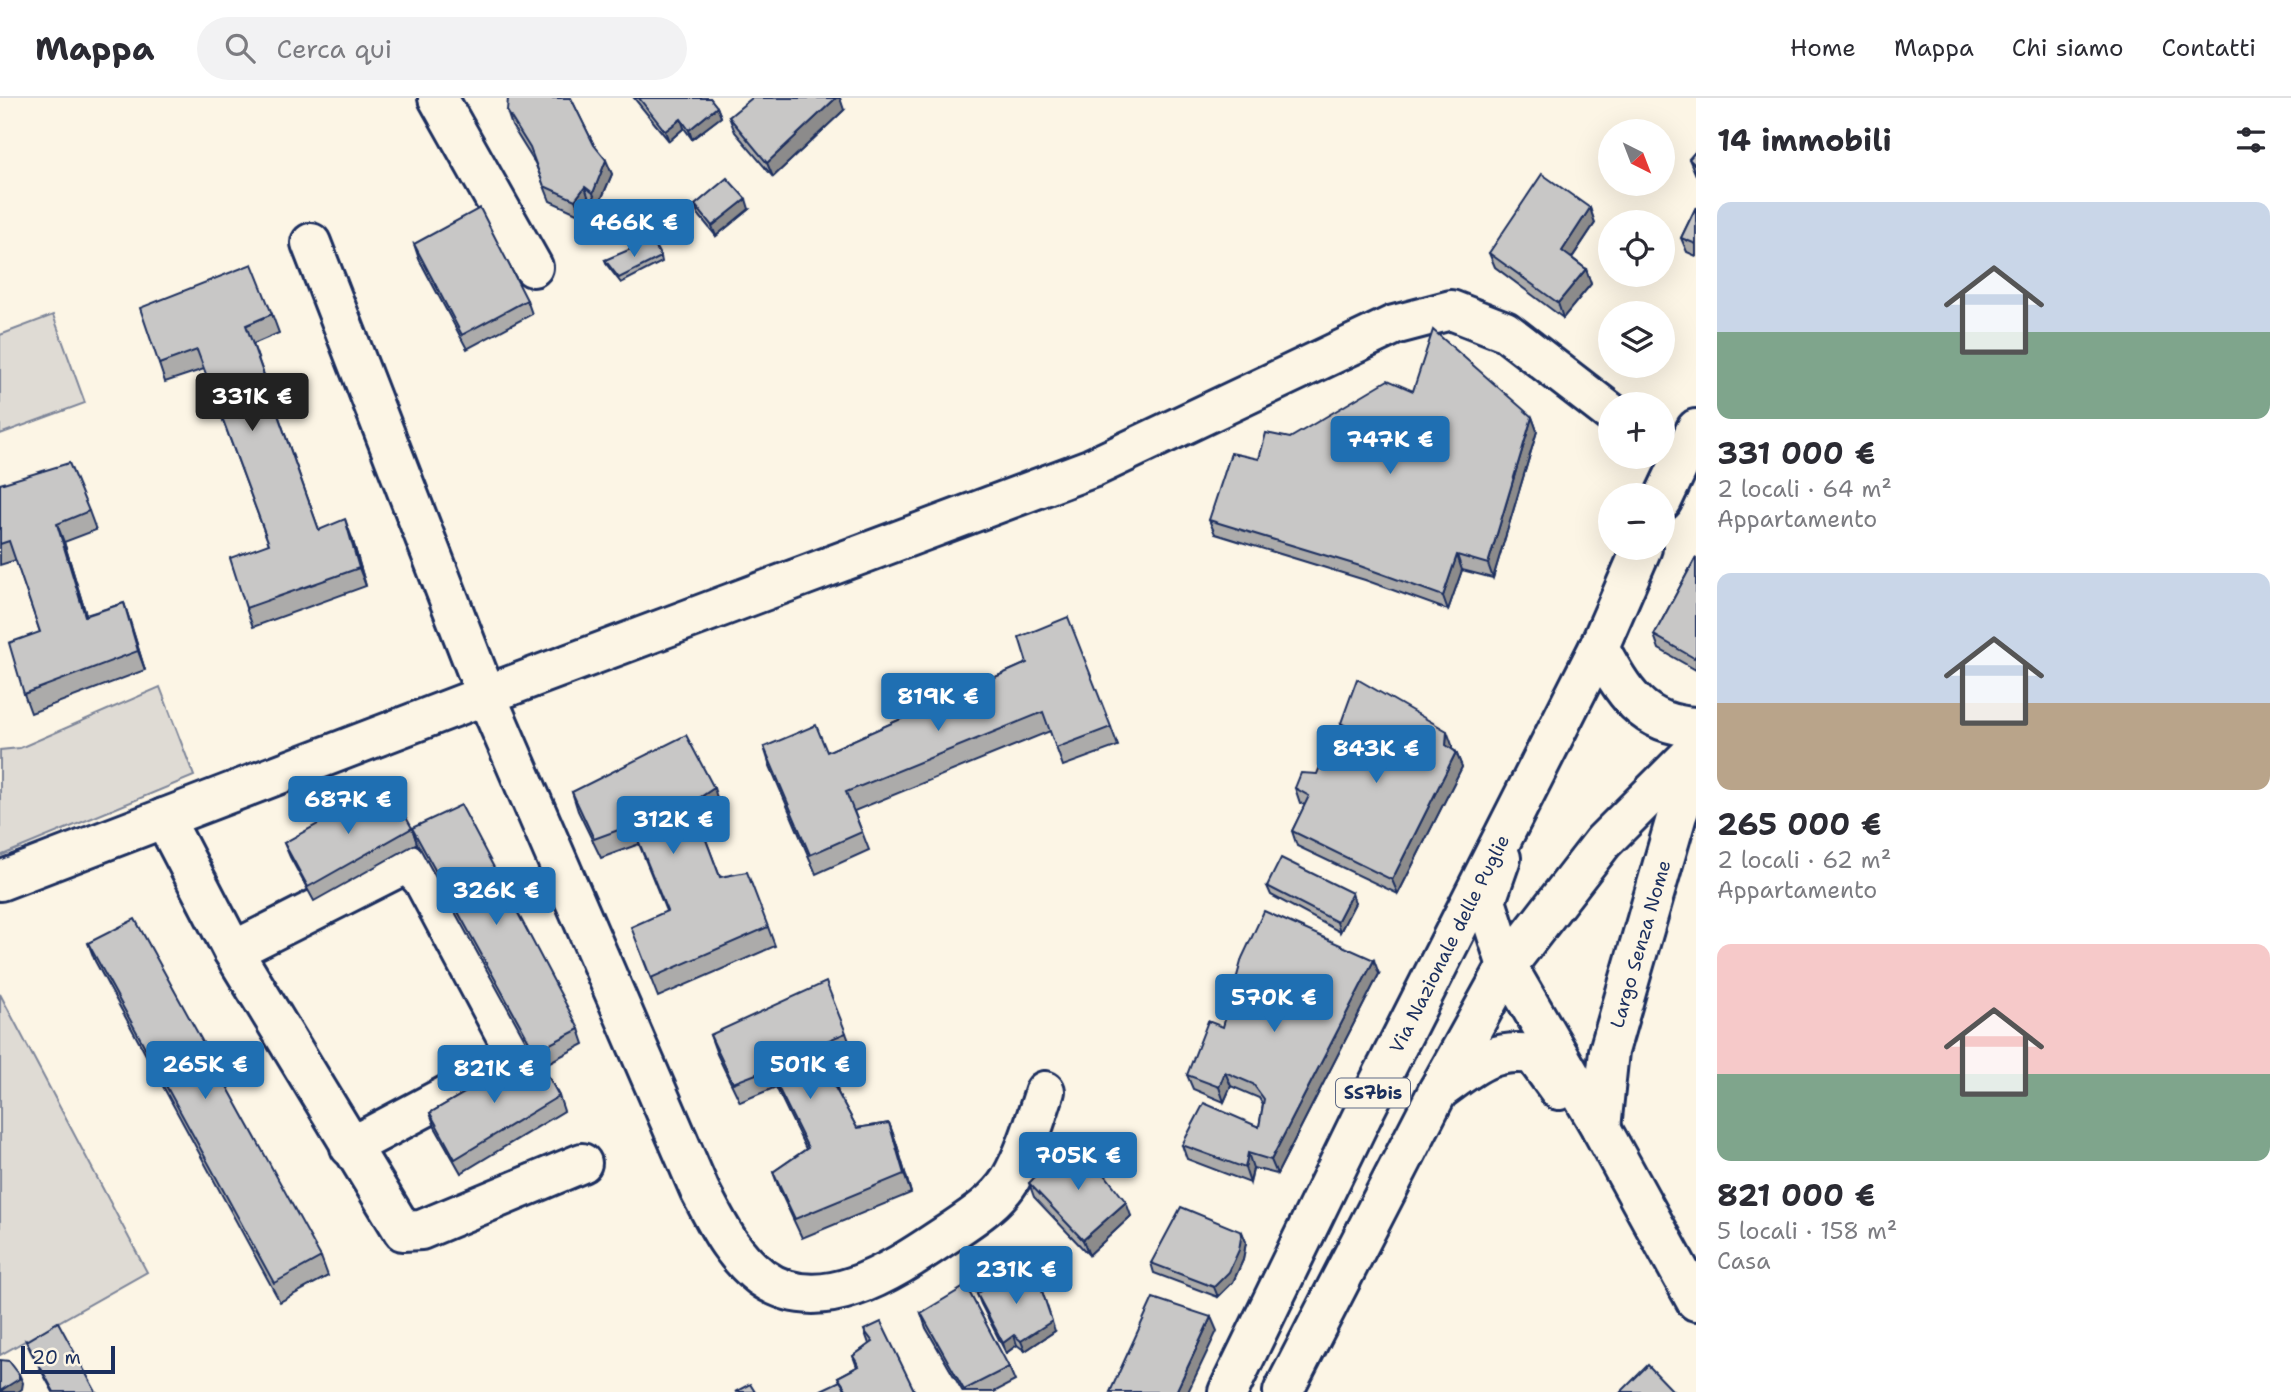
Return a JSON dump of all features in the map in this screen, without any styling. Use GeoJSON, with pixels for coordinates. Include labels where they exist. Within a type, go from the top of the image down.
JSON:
{"type":"FeatureCollection","features":[{"type":"Feature","properties":{"kind":"street"},"geometry":{"type":"LineString","coordinates":[[438,98],[533,267]]}},
{"type":"Feature","properties":{"kind":"street"},"geometry":{"type":"LineString","coordinates":[[311,243],[486,695],[699,1191],[733,1252],[762,1278],[786,1290],[807,1292],[856,1287],[902,1265],[979,1213],[1009,1182],[1029,1140],[1045,1091]]}},
{"type":"Feature","properties":{"kind":"street"},"geometry":{"type":"LineString","coordinates":[[0,881],[1092,468],[1394,325],[1451,310],[1506,331],[1598,403]]}},
{"type":"Feature","properties":{"kind":"street"},"geometry":{"type":"LineString","coordinates":[[1668,483],[1679,448]]}},
{"type":"Feature","properties":{"kind":"street","name":"Via Nazionale delle Puglie"},"geometry":{"type":"LineString","coordinates":[[1228,1392],[1599,647],[1637,560]]}},
{"type":"Feature","properties":{"kind":"street"},"geometry":{"type":"LineString","coordinates":[[1599,647],[1621,686],[1640,709],[1675,726],[1696,727]]}},
{"type":"Feature","properties":{"kind":"street","name":"SS7bis"},"geometry":{"type":"LineString","coordinates":[[1283,1392],[1438,1091],[1507,966],[1603,842],[1696,749]]}},
{"type":"Feature","properties":{"kind":"street","name":"Largo Senza Nome"},"geometry":{"type":"LineString","coordinates":[[1601,1128],[1609,1051],[1677,815],[1696,764]]}},
{"type":"Feature","properties":{"kind":"street"},"geometry":{"type":"LineString","coordinates":[[1522,797],[1486,901],[1507,966],[1601,1128],[1696,1301]]}},
{"type":"Feature","properties":{"kind":"street"},"geometry":{"type":"LineString","coordinates":[[163,818],[233,951],[403,1231],[421,1230],[582,1163]]}},
{"type":"Feature","properties":{"kind":"street"},"geometry":{"type":"LineString","coordinates":[[233,951],[407,863],[423,880],[511,1045],[511,1056],[506,1064],[351,1147]]}},
{"type":"Feature","properties":{"kind":"street"},"geometry":{"type":"LineString","coordinates":[[1438,1091],[1491,1055],[1514,1051],[1533,1054],[1575,1112],[1601,1128]]}},
{"type":"Feature","properties":{"kind":"shaded area"},"geometry":{"type":"Polygon","coordinates":[[[53,315],[85,403],[0,434],[0,335],[53,315]]]}},
{"type":"Feature","properties":{"kind":"shaded area"},"geometry":{"type":"Polygon","coordinates":[[[160,687],[194,776],[0,856],[0,750],[20,748],[160,687]]]}},
{"type":"Feature","properties":{"kind":"shaded area"},"geometry":{"type":"Polygon","coordinates":[[[0,994],[147,1272],[0,1355],[0,994]]]}},
{"type":"Feature","properties":{"kind":"building"},"geometry":{"type":"Polygon","coordinates":[[[508,98],[571,98],[594,145],[606,160],[593,193],[585,187],[575,200],[544,186],[530,148],[507,111],[508,98]]]}},
{"type":"Feature","properties":{"kind":"building"},"geometry":{"type":"Polygon","coordinates":[[[639,98],[710,98],[717,107],[689,130],[681,119],[665,131],[639,98]]]}},
{"type":"Feature","properties":{"kind":"building"},"geometry":{"type":"Polygon","coordinates":[[[752,98],[836,98],[767,163],[729,117],[752,98]]]}},
{"type":"Feature","properties":{"kind":"building"},"geometry":{"type":"Polygon","coordinates":[[[1696,151],[1696,166],[1689,159],[1696,151]]]}},
{"type":"Feature","properties":{"kind":"building"},"geometry":{"type":"Polygon","coordinates":[[[1542,174],[1590,208],[1562,251],[1586,269],[1558,303],[1489,253],[1542,174]]]}},
{"type":"Feature","properties":{"kind":"building"},"geometry":{"type":"Polygon","coordinates":[[[727,178],[746,199],[712,226],[695,205],[727,178]]]}},
{"type":"Feature","properties":{"kind":"building"},"geometry":{"type":"Polygon","coordinates":[[[1696,207],[1696,244],[1681,238],[1696,207]]]}},
{"type":"Feature","properties":{"kind":"building"},"geometry":{"type":"Polygon","coordinates":[[[480,208],[527,300],[462,335],[414,244],[480,208]]]}},
{"type":"Feature","properties":{"kind":"building"},"geometry":{"type":"Polygon","coordinates":[[[652,240],[661,257],[619,278],[605,260],[652,240]]]}},
{"type":"Feature","properties":{"kind":"building"},"geometry":{"type":"Polygon","coordinates":[[[252,264],[272,314],[246,325],[319,530],[345,519],[359,568],[246,608],[230,558],[269,544],[197,350],[159,364],[140,308],[252,264]]]}},
{"type":"Feature","properties":{"kind":"building"},"geometry":{"type":"Polygon","coordinates":[[[1433,330],[1532,417],[1488,564],[1457,555],[1443,596],[1360,566],[1209,520],[1231,453],[1259,459],[1266,433],[1290,438],[1388,380],[1413,391],[1433,330]]]}},
{"type":"Feature","properties":{"kind":"building"},"geometry":{"type":"Polygon","coordinates":[[[69,463],[89,511],[57,524],[85,616],[124,603],[138,651],[24,694],[9,643],[40,632],[9,541],[0,544],[0,484],[69,463]]]}},
{"type":"Feature","properties":{"kind":"building"},"geometry":{"type":"Polygon","coordinates":[[[1696,557],[1696,655],[1694,658],[1654,635],[1696,557]]]}},
{"type":"Feature","properties":{"kind":"building"},"geometry":{"type":"Polygon","coordinates":[[[1068,617],[1111,727],[1056,748],[1043,712],[846,792],[862,832],[810,855],[764,747],[816,725],[827,752],[1027,663],[1019,637],[1068,617]]]}},
{"type":"Feature","properties":{"kind":"building"},"geometry":{"type":"Polygon","coordinates":[[[1357,679],[1447,731],[1446,745],[1456,752],[1392,880],[1292,831],[1309,796],[1295,788],[1301,773],[1317,774],[1327,749],[1378,770],[1388,750],[1341,723],[1357,679]]]}},
{"type":"Feature","properties":{"kind":"building"},"geometry":{"type":"Polygon","coordinates":[[[686,735],[714,788],[692,803],[720,877],[747,872],[768,927],[651,978],[631,927],[667,911],[632,825],[594,839],[572,792],[686,735]]]}},
{"type":"Feature","properties":{"kind":"building"},"geometry":{"type":"Polygon","coordinates":[[[388,785],[412,828],[308,887],[284,843],[388,785]]]}},
{"type":"Feature","properties":{"kind":"building"},"geometry":{"type":"Polygon","coordinates":[[[461,805],[579,1029],[535,1052],[412,828],[461,805]]]}},
{"type":"Feature","properties":{"kind":"building"},"geometry":{"type":"Polygon","coordinates":[[[1281,858],[1352,893],[1337,922],[1267,886],[1281,858]]]}},
{"type":"Feature","properties":{"kind":"building"},"geometry":{"type":"Polygon","coordinates":[[[1264,911],[1374,960],[1271,1160],[1248,1153],[1245,1168],[1182,1145],[1204,1103],[1259,1127],[1264,1099],[1253,1084],[1225,1072],[1219,1087],[1187,1075],[1208,1021],[1223,1027],[1242,958],[1264,911]]]}},
{"type":"Feature","properties":{"kind":"building"},"geometry":{"type":"Polygon","coordinates":[[[135,919],[321,1257],[274,1283],[88,943],[135,919]]]}},
{"type":"Feature","properties":{"kind":"building"},"geometry":{"type":"Polygon","coordinates":[[[826,982],[846,1033],[824,1042],[833,1084],[857,1128],[889,1123],[904,1174],[795,1219],[773,1172],[808,1148],[769,1069],[733,1083],[710,1035],[826,982]]]}},
{"type":"Feature","properties":{"kind":"building"},"geometry":{"type":"Polygon","coordinates":[[[535,1052],[559,1096],[455,1159],[430,1113],[535,1052]]]}},
{"type":"Feature","properties":{"kind":"building"},"geometry":{"type":"Polygon","coordinates":[[[1063,1148],[1078,1157],[1089,1154],[1126,1202],[1083,1240],[1029,1183],[1063,1148]]]}},
{"type":"Feature","properties":{"kind":"building"},"geometry":{"type":"Polygon","coordinates":[[[1181,1207],[1242,1232],[1239,1250],[1229,1272],[1214,1287],[1151,1263],[1181,1207]]]}},
{"type":"Feature","properties":{"kind":"building"},"geometry":{"type":"Polygon","coordinates":[[[1020,1265],[1032,1281],[1040,1285],[1052,1321],[1021,1341],[1014,1335],[1003,1343],[977,1294],[1020,1265]]]}},
{"type":"Feature","properties":{"kind":"building"},"geometry":{"type":"Polygon","coordinates":[[[966,1286],[1009,1367],[964,1390],[921,1313],[966,1286]]]}},
{"type":"Feature","properties":{"kind":"building"},"geometry":{"type":"Polygon","coordinates":[[[1153,1298],[1211,1317],[1176,1392],[1110,1392],[1153,1298]]]}},
{"type":"Feature","properties":{"kind":"building"},"geometry":{"type":"Polygon","coordinates":[[[58,1322],[96,1392],[54,1392],[26,1341],[58,1322]]]}},
{"type":"Feature","properties":{"kind":"building"},"geometry":{"type":"Polygon","coordinates":[[[881,1322],[915,1392],[848,1392],[838,1377],[859,1366],[853,1356],[873,1342],[864,1330],[881,1322]]]}},
{"type":"Feature","properties":{"kind":"building"},"geometry":{"type":"Polygon","coordinates":[[[0,1360],[9,1361],[19,1374],[19,1379],[0,1391],[0,1360]]]}},
{"type":"Feature","properties":{"kind":"building"},"geometry":{"type":"Polygon","coordinates":[[[1648,1365],[1674,1392],[1621,1392],[1648,1365]]]}},
{"type":"Feature","properties":{"kind":"building"},"geometry":{"type":"Polygon","coordinates":[[[840,1381],[847,1392],[817,1392],[840,1381]]]}},
{"type":"Feature","properties":{"kind":"building"},"geometry":{"type":"Polygon","coordinates":[[[750,1384],[755,1392],[735,1392],[750,1384]]]}}]}
